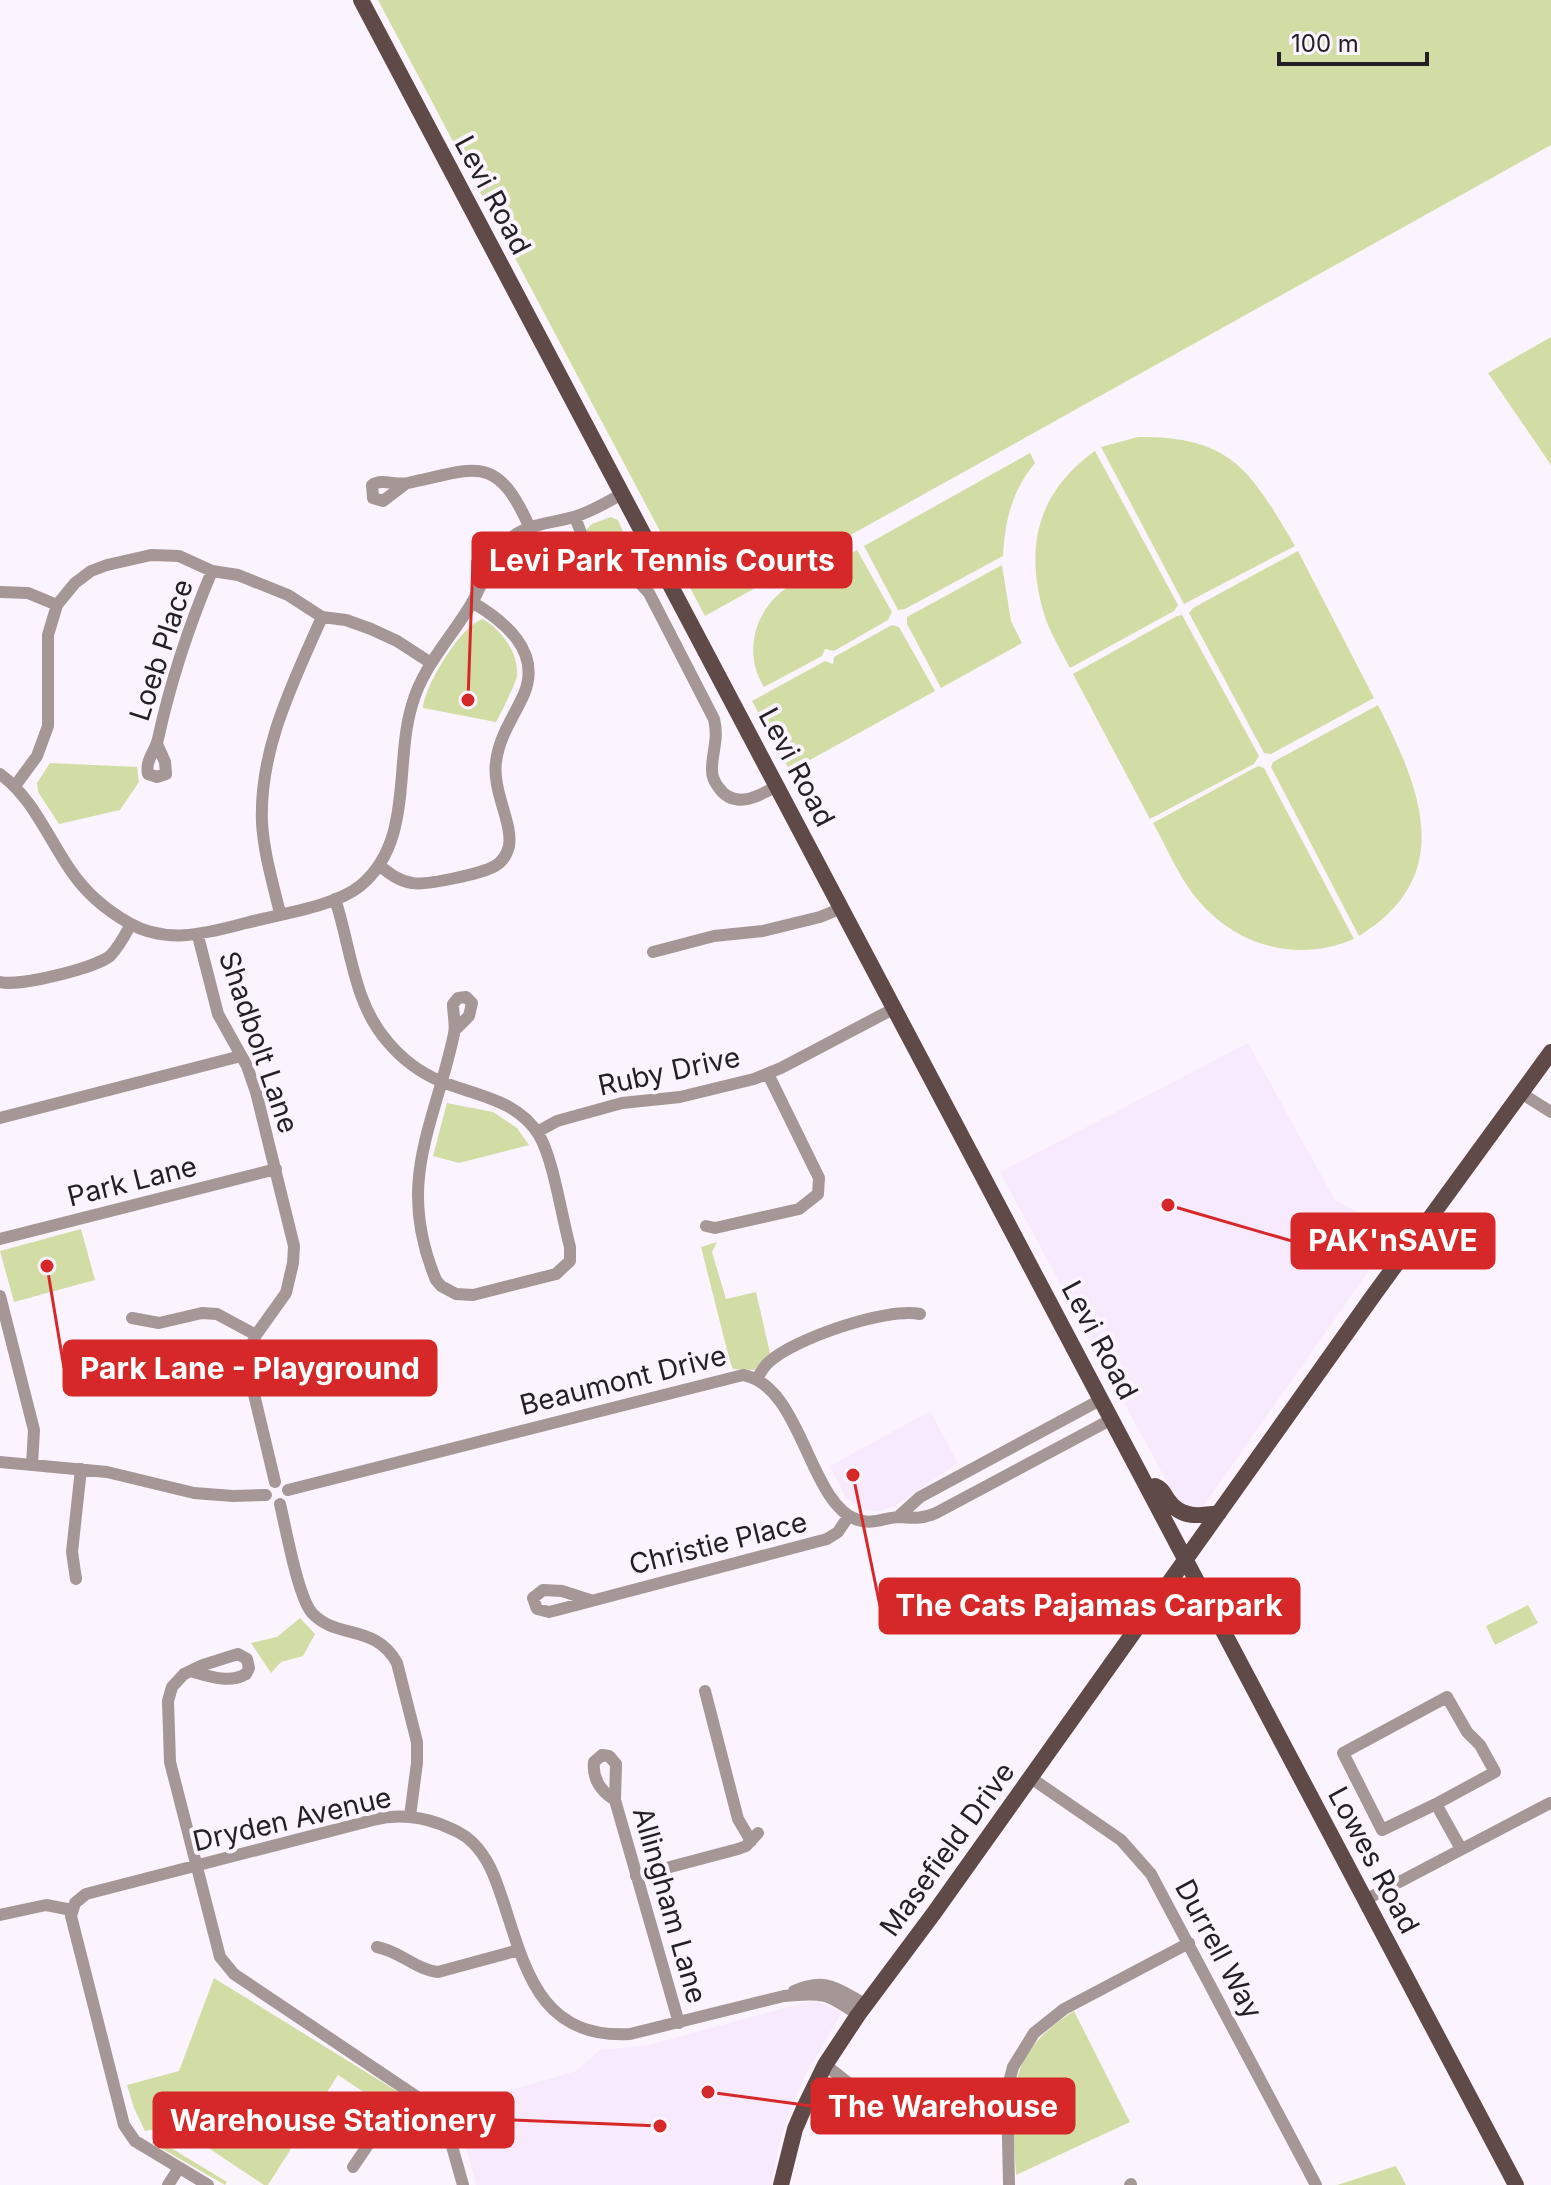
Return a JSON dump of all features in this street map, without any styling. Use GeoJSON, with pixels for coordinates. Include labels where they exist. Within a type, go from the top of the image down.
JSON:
{"type":"FeatureCollection","features":[{"type":"Feature","properties":{"kind":"main road","name":"Levi Road"},"geometry":{"type":"LineString","coordinates":[[361,0],[620,495],[1187,1559]]}},
{"type":"Feature","properties":{"kind":"main road","name":"Masefield Drive"},"geometry":{"type":"LineString","coordinates":[[781,2185],[795,2129],[825,2065],[862,2010],[1551,1052]]}},
{"type":"Feature","properties":{"kind":"main road"},"geometry":{"type":"LineString","coordinates":[[1146,1482],[1161,1489],[1180,1512],[1200,1516],[1219,1513]]}},
{"type":"Feature","properties":{"kind":"main road","name":"Lowes Road"},"geometry":{"type":"LineString","coordinates":[[1187,1559],[1516,2185]]}},
{"type":"Feature","properties":{"kind":"main road"},"geometry":{"type":"LineString","coordinates":[[1157,1601],[1178,1596],[1191,1600],[1204,1618],[1221,1628]]}},
{"type":"Feature","properties":{"kind":"street"},"geometry":{"type":"LineString","coordinates":[[404,485],[465,470],[488,473],[507,486],[529,526]]}},
{"type":"Feature","properties":{"kind":"street"},"geometry":{"type":"LineString","coordinates":[[0,774],[15,786],[79,882],[101,904],[131,924],[168,935],[198,936],[335,899],[360,886],[380,866],[396,826],[411,706],[431,663],[472,602],[502,547],[529,526],[575,517],[620,495]]}},
{"type":"Feature","properties":{"kind":"street"},"geometry":{"type":"LineString","coordinates":[[575,517],[591,553],[643,586],[672,635],[714,719],[718,738],[712,769],[719,789],[729,797],[741,800],[777,786]]}},
{"type":"Feature","properties":{"kind":"street"},"geometry":{"type":"LineString","coordinates":[[15,786],[37,756],[48,726],[48,635],[57,605],[75,583],[91,571],[134,558],[179,556],[212,571],[238,575],[288,595],[322,617],[346,620],[371,629],[431,663]]}},
{"type":"Feature","properties":{"kind":"street","name":"Loeb Place"},"geometry":{"type":"LineString","coordinates":[[157,744],[178,657],[212,571]]}},
{"type":"Feature","properties":{"kind":"street"},"geometry":{"type":"LineString","coordinates":[[0,592],[28,593],[57,605]]}},
{"type":"Feature","properties":{"kind":"street"},"geometry":{"type":"LineString","coordinates":[[380,866],[402,881],[429,883],[494,867],[508,848],[509,836],[496,789],[495,763],[503,735],[527,685],[528,666],[520,644],[509,627],[472,602]]}},
{"type":"Feature","properties":{"kind":"street"},"geometry":{"type":"LineString","coordinates":[[280,913],[265,847],[264,781],[275,732],[322,617]]}},
{"type":"Feature","properties":{"kind":"street"},"geometry":{"type":"LineString","coordinates":[[335,899],[357,981],[373,1022],[386,1040],[406,1060],[440,1081],[508,1105],[537,1132],[545,1149],[570,1247],[570,1261],[556,1274],[473,1295],[456,1294],[441,1286],[433,1272],[420,1221],[417,1193],[419,1160],[440,1081],[455,1030]]}},
{"type":"Feature","properties":{"kind":"street"},"geometry":{"type":"LineString","coordinates":[[653,952],[714,936],[763,931],[820,917],[842,908]]}},
{"type":"Feature","properties":{"kind":"street"},"geometry":{"type":"LineString","coordinates":[[0,982],[32,981],[102,961],[117,948],[131,924]]}},
{"type":"Feature","properties":{"kind":"street","name":"Shadbolt Lane"},"geometry":{"type":"LineString","coordinates":[[198,936],[218,1014],[256,1092],[291,1229],[293,1263],[286,1293],[256,1335],[248,1357],[247,1375],[275,1482]]}},
{"type":"Feature","properties":{"kind":"street","name":"Ruby Drive"},"geometry":{"type":"LineString","coordinates":[[537,1132],[557,1121],[622,1103],[680,1097],[768,1074],[895,1008]]}},
{"type":"Feature","properties":{"kind":"street"},"geometry":{"type":"LineString","coordinates":[[0,1118],[241,1056]]}},
{"type":"Feature","properties":{"kind":"street"},"geometry":{"type":"LineString","coordinates":[[706,1226],[715,1228],[799,1209],[818,1194],[819,1178],[768,1074]]}},
{"type":"Feature","properties":{"kind":"street"},"geometry":{"type":"LineString","coordinates":[[1521,1093],[1551,1112]]}},
{"type":"Feature","properties":{"kind":"street","name":"Park Lane"},"geometry":{"type":"LineString","coordinates":[[0,1239],[276,1169]]}},
{"type":"Feature","properties":{"kind":"street"},"geometry":{"type":"LineString","coordinates":[[0,1296],[34,1430],[32,1464]]}},
{"type":"Feature","properties":{"kind":"street"},"geometry":{"type":"LineString","coordinates":[[757,1379],[776,1357],[827,1331],[900,1312],[920,1314]]}},
{"type":"Feature","properties":{"kind":"street"},"geometry":{"type":"LineString","coordinates":[[132,1318],[159,1323],[202,1313],[217,1314],[256,1335]]}},
{"type":"Feature","properties":{"kind":"street","name":"Beaumont Drive"},"geometry":{"type":"LineString","coordinates":[[288,1490],[743,1375],[757,1379],[777,1397],[831,1498],[848,1517]]}},
{"type":"Feature","properties":{"kind":"street"},"geometry":{"type":"LineString","coordinates":[[898,1517],[920,1497],[1102,1399]]}},
{"type":"Feature","properties":{"kind":"street"},"geometry":{"type":"LineString","coordinates":[[848,1517],[874,1523],[898,1517],[925,1518],[1112,1419]]}},
{"type":"Feature","properties":{"kind":"street"},"geometry":{"type":"LineString","coordinates":[[993,1459],[1002,1477]]}},
{"type":"Feature","properties":{"kind":"street"},"geometry":{"type":"LineString","coordinates":[[0,1462],[134,1477],[194,1493],[266,1495]]}},
{"type":"Feature","properties":{"kind":"street"},"geometry":{"type":"LineString","coordinates":[[76,1579],[72,1552],[81,1469]]}},
{"type":"Feature","properties":{"kind":"street"},"geometry":{"type":"LineString","coordinates":[[275,1482],[288,1490],[286,1500],[280,1504],[271,1503],[266,1495],[267,1487],[275,1482]]}},
{"type":"Feature","properties":{"kind":"street"},"geometry":{"type":"LineString","coordinates":[[280,1504],[304,1599],[312,1613],[324,1622],[377,1640],[397,1663],[417,1742],[410,1816]]}},
{"type":"Feature","properties":{"kind":"street","name":"Christie Place"},"geometry":{"type":"LineString","coordinates":[[590,1600],[819,1542],[833,1536],[848,1517]]}},
{"type":"Feature","properties":{"kind":"street"},"geometry":{"type":"LineString","coordinates":[[190,1671],[177,1680],[169,1695],[170,1762],[218,1950],[230,1970],[438,2111],[446,2125],[463,2185]]}},
{"type":"Feature","properties":{"kind":"street"},"geometry":{"type":"LineString","coordinates":[[636,1876],[738,1849],[754,1837],[738,1819],[705,1691]]}},
{"type":"Feature","properties":{"kind":"street"},"geometry":{"type":"LineString","coordinates":[[1447,1697],[1495,1772],[1436,1804],[1382,1830],[1343,1753],[1447,1697]]}},
{"type":"Feature","properties":{"kind":"street","name":"Durrell Way"},"geometry":{"type":"LineString","coordinates":[[1031,1778],[1132,1850],[1156,1882],[1316,2185]]}},
{"type":"Feature","properties":{"kind":"street","name":"Allingham Lane"},"geometry":{"type":"LineString","coordinates":[[615,1800],[679,2023]]}},
{"type":"Feature","properties":{"kind":"street"},"geometry":{"type":"LineString","coordinates":[[1365,1900],[1550,1803]]}},
{"type":"Feature","properties":{"kind":"street"},"geometry":{"type":"LineString","coordinates":[[1436,1804],[1461,1849]]}},
{"type":"Feature","properties":{"kind":"street","name":"Dryden Avenue"},"geometry":{"type":"LineString","coordinates":[[72,1910],[79,1898],[96,1890],[373,1820],[410,1816],[462,1833],[484,1855],[493,1872],[528,1975],[539,1995],[559,2014],[578,2025],[599,2032],[624,2034],[784,1996],[820,1993],[862,2010]]}},
{"type":"Feature","properties":{"kind":"street"},"geometry":{"type":"LineString","coordinates":[[0,1915],[46,1905],[72,1910],[72,1922],[124,2125],[135,2141],[208,2185]]}},
{"type":"Feature","properties":{"kind":"street"},"geometry":{"type":"LineString","coordinates":[[1009,2185],[1007,2090],[1013,2067],[1034,2033],[1064,2009],[1189,1943]]}},
{"type":"Feature","properties":{"kind":"street"},"geometry":{"type":"LineString","coordinates":[[377,1947],[438,1972],[519,1950]]}},
{"type":"Feature","properties":{"kind":"street"},"geometry":{"type":"LineString","coordinates":[[825,2065],[883,2106],[900,2111],[918,2109]]}},
{"type":"Feature","properties":{"kind":"street"},"geometry":{"type":"LineString","coordinates":[[353,2167],[370,2142],[378,2137],[446,2125]]}},
{"type":"Feature","properties":{"kind":"street"},"geometry":{"type":"LineString","coordinates":[[168,2185],[179,2168]]}},
{"type":"Feature","properties":{"kind":"shaded area"},"geometry":{"type":"Polygon","coordinates":[[[1248,1043],[1335,1200],[1396,1232],[1190,1525],[1000,1172],[1248,1043]]]}},
{"type":"Feature","properties":{"kind":"shaded area"},"geometry":{"type":"Polygon","coordinates":[[[930,1411],[958,1463],[895,1506],[880,1511],[866,1510],[845,1497],[830,1466],[930,1411]]]}},
{"type":"Feature","properties":{"kind":"shaded area"},"geometry":{"type":"Polygon","coordinates":[[[813,2000],[842,2012],[805,2076],[789,2112],[772,2185],[476,2185],[455,2106],[576,2071],[600,2050],[649,2045],[813,2000]]]}},
{"type":"Feature","properties":{"kind":"green space"},"geometry":{"type":"Polygon","coordinates":[[[378,0],[1551,0],[1551,145],[705,616],[378,0]]]}},
{"type":"Feature","properties":{"kind":"green space"},"geometry":{"type":"Polygon","coordinates":[[[1551,337],[1551,465],[1488,373],[1551,337]]]}},
{"type":"Feature","properties":{"kind":"green space"},"geometry":{"type":"Polygon","coordinates":[[[1138,437],[1196,443],[1236,463],[1265,498],[1295,546],[1184,604],[1101,447],[1138,437]]]}},
{"type":"Feature","properties":{"kind":"green space"},"geometry":{"type":"Polygon","coordinates":[[[1095,451],[1178,605],[1174,611],[1070,668],[1045,617],[1039,592],[1036,546],[1040,524],[1059,485],[1095,451]]]}},
{"type":"Feature","properties":{"kind":"green space"},"geometry":{"type":"Polygon","coordinates":[[[1030,453],[1035,463],[1011,506],[1003,556],[898,610],[864,546],[1030,453]]]}},
{"type":"Feature","properties":{"kind":"green space"},"geometry":{"type":"Polygon","coordinates":[[[611,517],[618,520],[631,550],[656,590],[608,559],[592,543],[585,531],[592,524],[611,517]]]}},
{"type":"Feature","properties":{"kind":"green space"},"geometry":{"type":"Polygon","coordinates":[[[857,550],[892,612],[888,620],[834,651],[825,649],[822,656],[764,687],[754,662],[754,636],[771,601],[783,590],[857,550]]]}},
{"type":"Feature","properties":{"kind":"green space"},"geometry":{"type":"Polygon","coordinates":[[[1298,551],[1374,698],[1271,754],[1264,753],[1189,613],[1298,551]]]}},
{"type":"Feature","properties":{"kind":"green space"},"geometry":{"type":"Polygon","coordinates":[[[1002,565],[1011,621],[1022,643],[941,688],[907,624],[907,617],[1002,565]]]}},
{"type":"Feature","properties":{"kind":"green space"},"geometry":{"type":"Polygon","coordinates":[[[1182,615],[1259,756],[1254,764],[1150,819],[1073,674],[1182,615]]]}},
{"type":"Feature","properties":{"kind":"green space"},"geometry":{"type":"Polygon","coordinates":[[[483,619],[497,629],[508,643],[517,668],[516,680],[496,722],[423,708],[430,685],[446,657],[465,632],[483,619]]]}},
{"type":"Feature","properties":{"kind":"green space"},"geometry":{"type":"Polygon","coordinates":[[[892,625],[899,627],[935,691],[790,771],[752,701],[825,661],[833,664],[834,657],[892,625]]]}},
{"type":"Feature","properties":{"kind":"green space"},"geometry":{"type":"Polygon","coordinates":[[[1378,705],[1417,798],[1421,829],[1420,858],[1410,886],[1390,912],[1359,936],[1271,767],[1273,762],[1378,705]]]}},
{"type":"Feature","properties":{"kind":"green space"},"geometry":{"type":"Polygon","coordinates":[[[50,763],[137,767],[139,782],[120,810],[59,824],[38,792],[37,783],[50,763]]]}},
{"type":"Feature","properties":{"kind":"green space"},"geometry":{"type":"Polygon","coordinates":[[[1258,766],[1264,768],[1354,939],[1309,950],[1266,945],[1246,937],[1209,912],[1177,868],[1153,823],[1258,766]]]}},
{"type":"Feature","properties":{"kind":"green space"},"geometry":{"type":"Polygon","coordinates":[[[447,1103],[493,1112],[517,1128],[529,1145],[459,1163],[433,1156],[447,1103]]]}},
{"type":"Feature","properties":{"kind":"green space"},"geometry":{"type":"Polygon","coordinates":[[[81,1229],[95,1280],[14,1302],[0,1251],[81,1229]]]}},
{"type":"Feature","properties":{"kind":"green space"},"geometry":{"type":"Polygon","coordinates":[[[717,1242],[712,1252],[726,1299],[756,1292],[770,1353],[754,1370],[733,1369],[730,1362],[701,1247],[717,1242]]]}},
{"type":"Feature","properties":{"kind":"green space"},"geometry":{"type":"Polygon","coordinates":[[[1528,1605],[1538,1623],[1495,1645],[1486,1626],[1528,1605]]]}},
{"type":"Feature","properties":{"kind":"green space"},"geometry":{"type":"Polygon","coordinates":[[[300,1618],[315,1634],[303,1656],[281,1662],[271,1673],[251,1643],[277,1637],[300,1618]]]}},
{"type":"Feature","properties":{"kind":"green space"},"geometry":{"type":"Polygon","coordinates":[[[214,1978],[416,2103],[395,2113],[338,2075],[268,2185],[174,2125],[145,2131],[127,2085],[179,2071],[214,1978]]]}},
{"type":"Feature","properties":{"kind":"green space"},"geometry":{"type":"Polygon","coordinates":[[[1074,2011],[1130,2122],[1016,2175],[1013,2124],[1016,2081],[1034,2045],[1074,2011]]]}},
{"type":"Feature","properties":{"kind":"green space"},"geometry":{"type":"Polygon","coordinates":[[[155,2138],[227,2182],[225,2185],[152,2143],[155,2138]]]}},
{"type":"Feature","properties":{"kind":"green space"},"geometry":{"type":"Polygon","coordinates":[[[1396,2166],[1406,2185],[1337,2185],[1396,2166]]]}},
{"type":"Feature","properties":{"kind":"place","name":"Levi Park Tennis Courts"},"geometry":{"type":"Point","coordinates":[468,700]}},
{"type":"Feature","properties":{"kind":"place","name":"PAK'nSAVE"},"geometry":{"type":"Point","coordinates":[1168,1205]}},
{"type":"Feature","properties":{"kind":"place","name":"Park Lane - Playground"},"geometry":{"type":"Point","coordinates":[47,1266]}},
{"type":"Feature","properties":{"kind":"place","name":"The Cats Pajamas Carpark"},"geometry":{"type":"Point","coordinates":[853,1475]}},
{"type":"Feature","properties":{"kind":"place","name":"The Warehouse"},"geometry":{"type":"Point","coordinates":[708,2092]}},
{"type":"Feature","properties":{"kind":"place","name":"Warehouse Stationery"},"geometry":{"type":"Point","coordinates":[660,2126]}}]}
